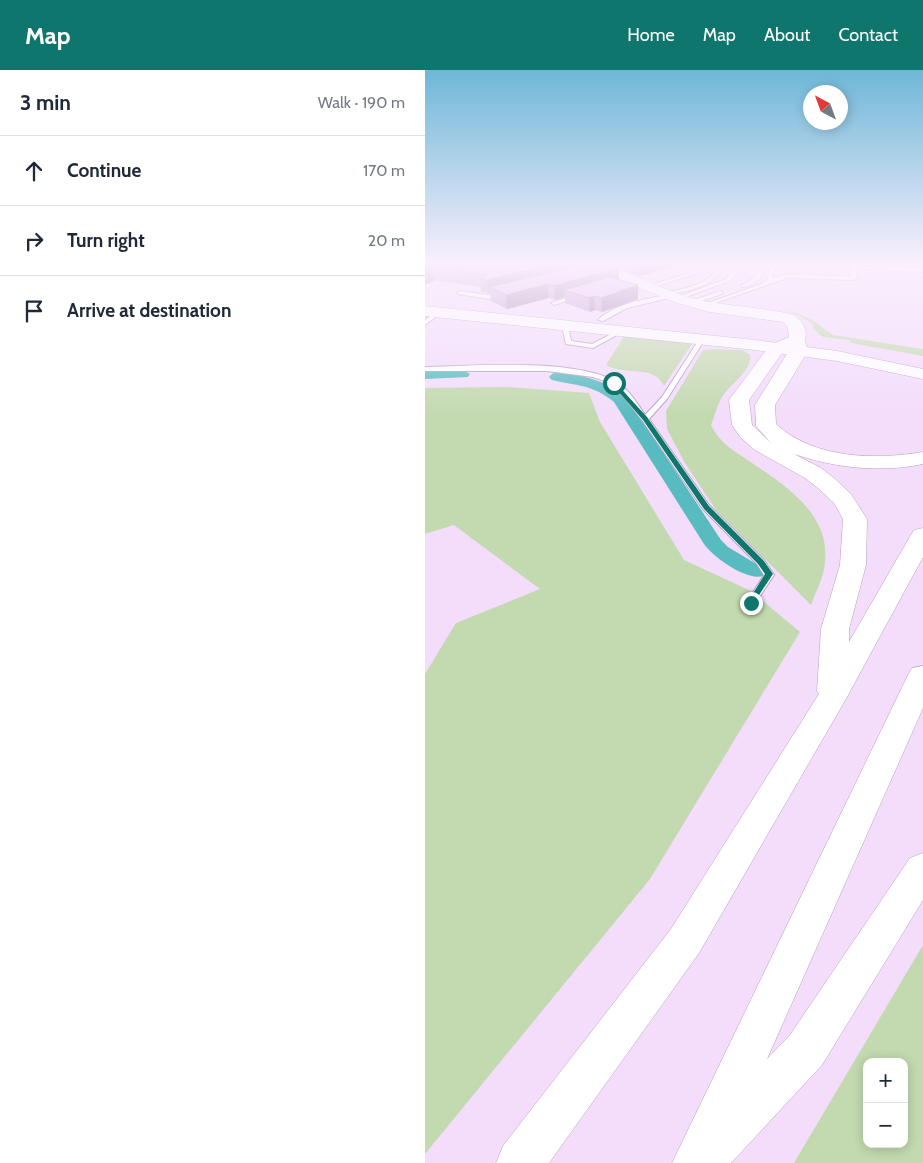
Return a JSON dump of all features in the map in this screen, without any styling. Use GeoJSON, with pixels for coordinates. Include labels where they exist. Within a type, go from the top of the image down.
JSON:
{"type":"FeatureCollection","features":[{"type":"Feature","properties":{"kind":"main road"},"geometry":{"type":"LineString","coordinates":[[760,313],[788,318],[799,331],[798,345],[765,406],[764,416],[767,428],[782,441],[805,451],[857,462],[890,463],[923,458]]}},
{"type":"Feature","properties":{"kind":"main road"},"geometry":{"type":"LineString","coordinates":[[428,314],[601,320],[923,363]]}},
{"type":"Feature","properties":{"kind":"main road"},"geometry":{"type":"LineString","coordinates":[[428,314],[621,331],[776,349],[798,345],[837,356],[923,374]]}},
{"type":"Feature","properties":{"kind":"main road"},"geometry":{"type":"LineString","coordinates":[[776,349],[739,400],[742,425],[748,434],[762,446],[813,473],[826,483],[843,499],[855,519],[853,565],[835,629],[832,697]]}},
{"type":"Feature","properties":{"kind":"main road"},"geometry":{"type":"LineString","coordinates":[[520,1163],[685,941],[832,697],[923,535]]}},
{"type":"Feature","properties":{"kind":"main road"},"geometry":{"type":"LineString","coordinates":[[697,1163],[923,675]]}},
{"type":"Feature","properties":{"kind":"main road"},"geometry":{"type":"LineString","coordinates":[[697,1163],[806,1050],[923,868]]}},
{"type":"Feature","properties":{"kind":"lane"},"geometry":{"type":"LineString","coordinates":[[601,320],[612,313]]}},
{"type":"Feature","properties":{"kind":"lane"},"geometry":{"type":"LineString","coordinates":[[645,419],[665,398],[702,340]]}},
{"type":"Feature","properties":{"kind":"lane"},"geometry":{"type":"LineString","coordinates":[[425,369],[523,369],[578,374],[614,383],[645,419],[706,507],[761,562],[769,574],[751,603]]}},
{"type":"Feature","properties":{"kind":"green space"},"geometry":{"type":"Polygon","coordinates":[[[794,313],[812,320],[833,335],[923,349],[923,356],[851,343],[849,340],[823,337],[814,330],[813,324],[794,313]]]}},
{"type":"Feature","properties":{"kind":"green space"},"geometry":{"type":"Polygon","coordinates":[[[624,336],[692,344],[664,386],[653,375],[621,370],[606,365],[624,336]]]}},
{"type":"Feature","properties":{"kind":"green space"},"geometry":{"type":"Polygon","coordinates":[[[703,350],[742,350],[750,355],[745,371],[725,393],[719,404],[711,425],[715,432],[729,447],[794,494],[806,506],[822,534],[825,551],[824,569],[811,605],[716,510],[685,463],[667,429],[666,411],[703,350]]]}},
{"type":"Feature","properties":{"kind":"green space"},"geometry":{"type":"Polygon","coordinates":[[[507,387],[589,393],[600,422],[684,560],[751,591],[800,632],[650,879],[425,1154],[425,674],[456,623],[540,589],[454,525],[425,534],[425,388],[507,387]]]}},
{"type":"Feature","properties":{"kind":"green space"},"geometry":{"type":"Polygon","coordinates":[[[923,945],[923,1163],[794,1163],[923,945]]]}},
{"type":"Feature","properties":{"kind":"waterway"},"geometry":{"type":"LineString","coordinates":[[425,375],[463,374]]}},
{"type":"Feature","properties":{"kind":"waterway"},"geometry":{"type":"LineString","coordinates":[[557,377],[591,382],[613,393],[620,399],[714,544],[721,551],[756,572]]}},
{"type":"Feature","properties":{"kind":"route"},"geometry":{"type":"LineString","coordinates":[[614,383],[645,419],[706,507],[761,562],[769,574],[751,603]]}}]}
